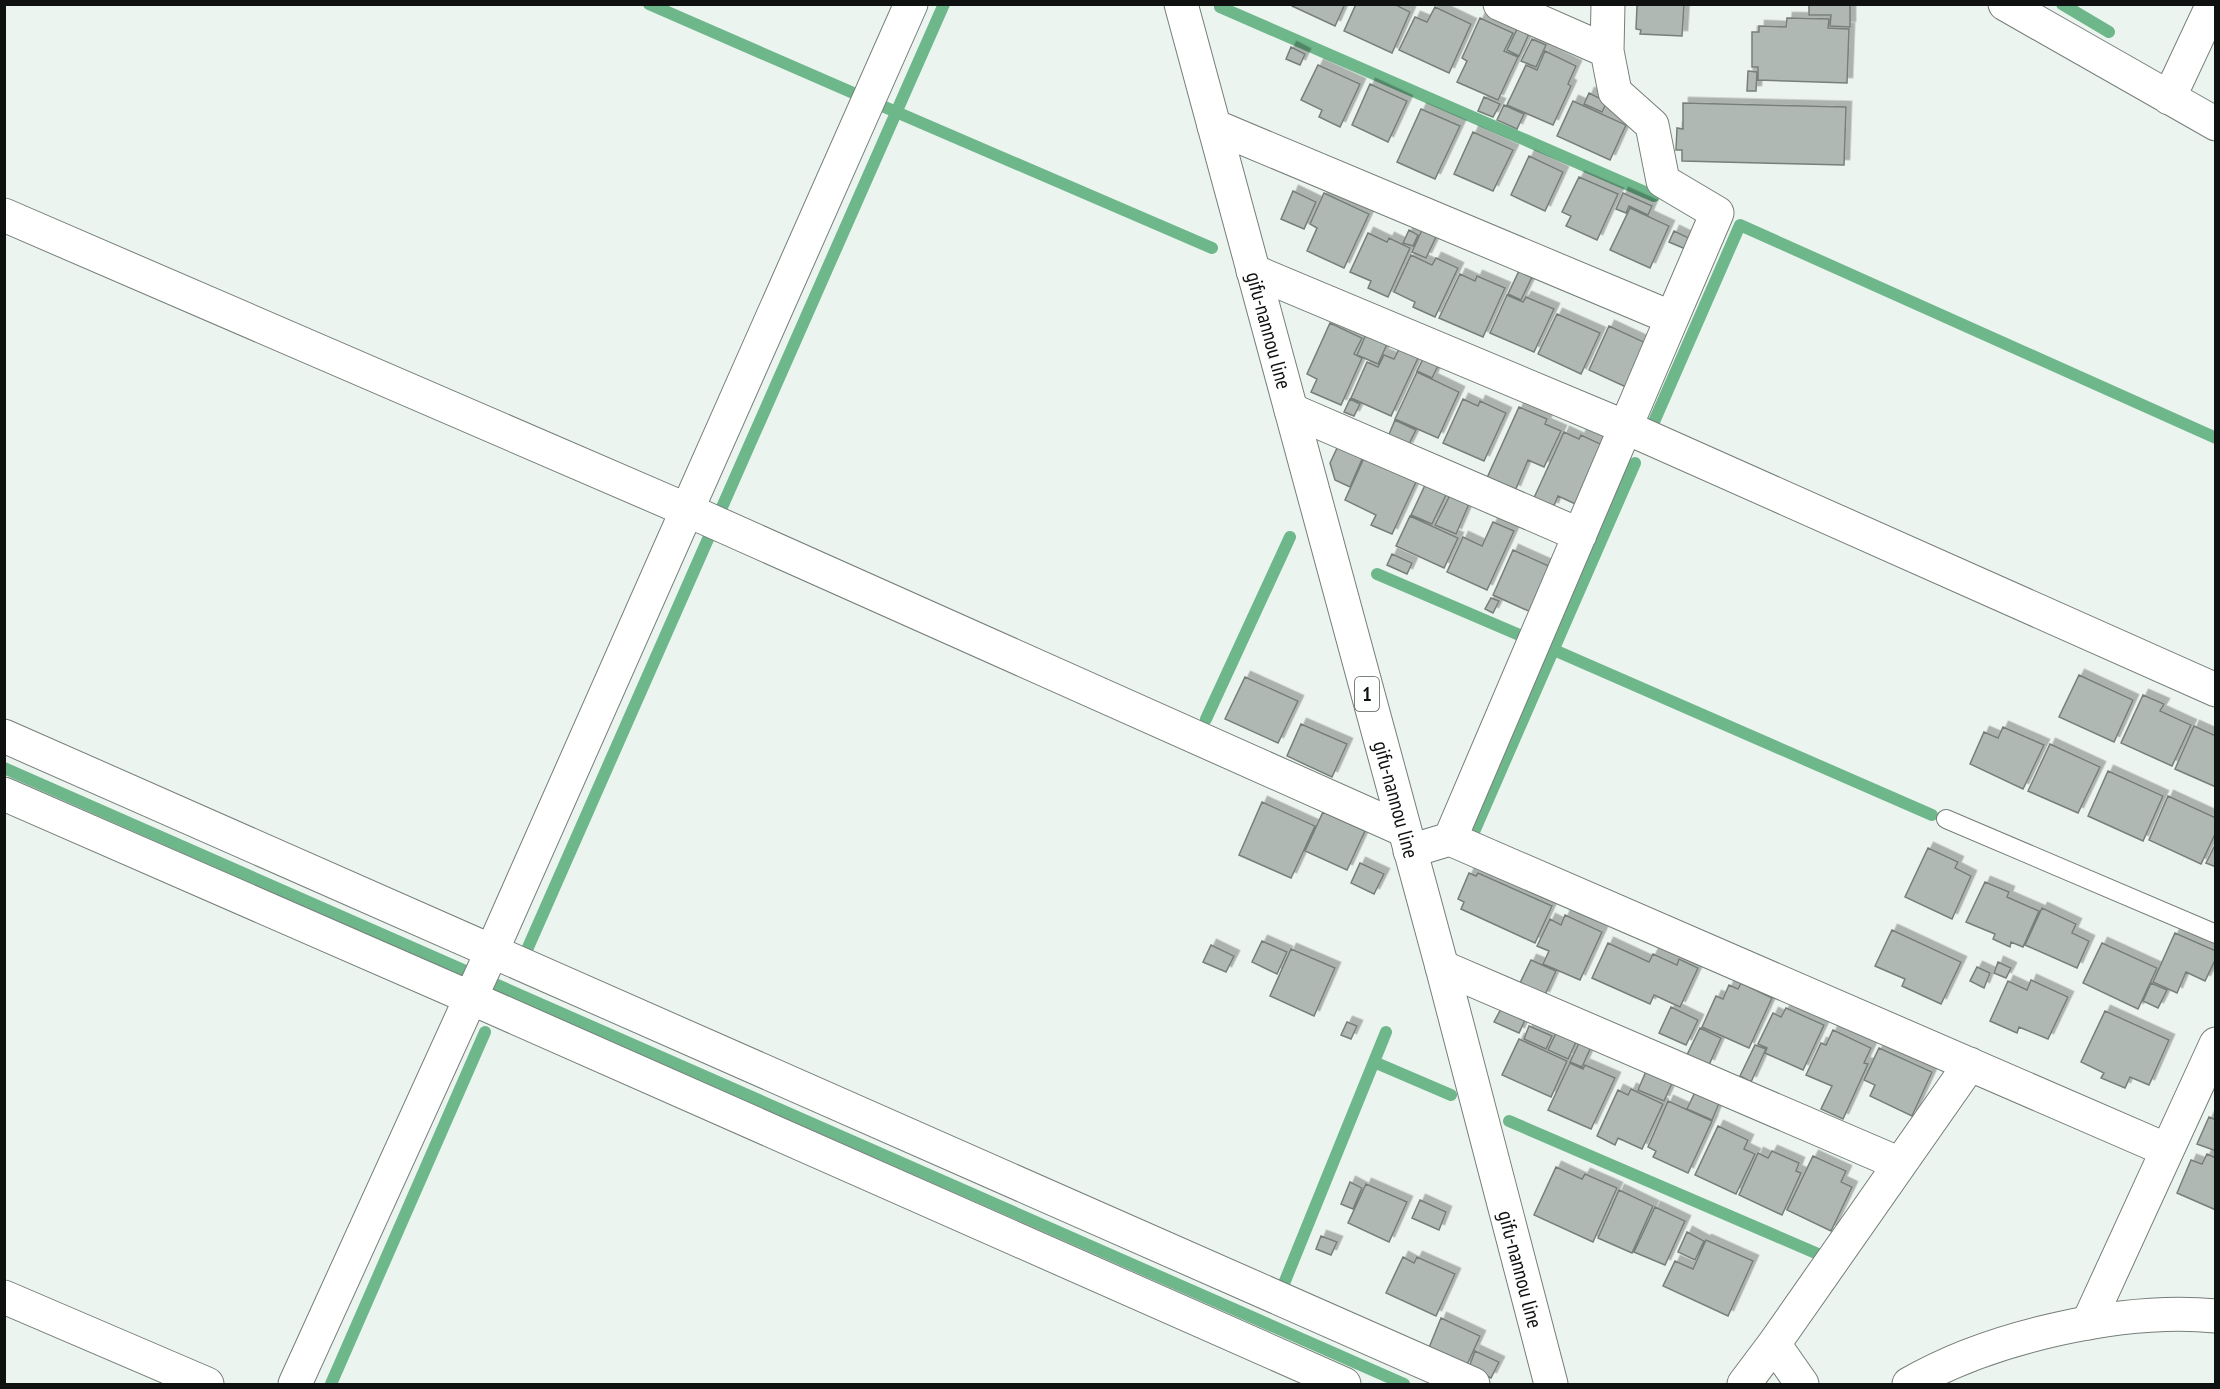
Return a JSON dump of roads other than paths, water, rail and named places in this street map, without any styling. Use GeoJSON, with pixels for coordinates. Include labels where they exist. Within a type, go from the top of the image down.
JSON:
{"type":"FeatureCollection","features":[{"type":"Feature","properties":{"kind":"street"},"geometry":{"type":"LineString","coordinates":[[295,1384],[481,975],[911,4]]}},
{"type":"Feature","properties":{"kind":"street","name":"gifu-nannou line"},"geometry":{"type":"LineString","coordinates":[[1181,4],[1442,967],[1551,1384]]}},
{"type":"Feature","properties":{"kind":"street"},"geometry":{"type":"LineString","coordinates":[[1500,4],[1607,51]]}},
{"type":"Feature","properties":{"kind":"street"},"geometry":{"type":"LineString","coordinates":[[1450,839],[1717,213],[1663,181],[1652,125],[1615,92],[1607,51],[1608,4]]}},
{"type":"Feature","properties":{"kind":"street"},"geometry":{"type":"LineString","coordinates":[[2005,4],[2216,124]]}},
{"type":"Feature","properties":{"kind":"street"},"geometry":{"type":"LineString","coordinates":[[2169,98],[2213,4]]}},
{"type":"Feature","properties":{"kind":"street"},"geometry":{"type":"LineString","coordinates":[[1214,126],[1672,318]]}},
{"type":"Feature","properties":{"kind":"street"},"geometry":{"type":"LineString","coordinates":[[4,215],[687,510],[1407,840],[1450,839],[2167,1150]]}},
{"type":"Feature","properties":{"kind":"street"},"geometry":{"type":"LineString","coordinates":[[1253,271],[1625,428],[2216,690]]}},
{"type":"Feature","properties":{"kind":"street"},"geometry":{"type":"LineString","coordinates":[[1291,410],[1580,535]]}},
{"type":"Feature","properties":{"kind":"street"},"geometry":{"type":"LineString","coordinates":[[4,736],[481,975],[1344,1384]]}},
{"type":"Feature","properties":{"kind":"street"},"geometry":{"type":"LineString","coordinates":[[4,794],[481,975],[1473,1384]]}},
{"type":"Feature","properties":{"kind":"street"},"geometry":{"type":"LineString","coordinates":[[1442,967],[1900,1164]]}},
{"type":"Feature","properties":{"kind":"street"},"geometry":{"type":"LineString","coordinates":[[2088,1323],[2216,1044]]}},
{"type":"Feature","properties":{"kind":"street"},"geometry":{"type":"LineString","coordinates":[[1744,1384],[1970,1064]]}},
{"type":"Feature","properties":{"kind":"street"},"geometry":{"type":"LineString","coordinates":[[4,1297],[207,1384]]}},
{"type":"Feature","properties":{"kind":"street"},"geometry":{"type":"LineString","coordinates":[[1909,1384],[1935,1369],[1993,1348],[2088,1323],[2151,1316],[2216,1316]]}},
{"type":"Feature","properties":{"kind":"street"},"geometry":{"type":"LineString","coordinates":[[1774,1344],[1802,1384]]}},
{"type":"Feature","properties":{"kind":"lane"},"geometry":{"type":"LineString","coordinates":[[1946,819],[2216,934]]}},
{"type":"Feature","properties":{"kind":"waterway"},"geometry":{"type":"LineString","coordinates":[[649,4],[851,92]]}},
{"type":"Feature","properties":{"kind":"waterway"},"geometry":{"type":"LineString","coordinates":[[719,514],[944,4]]}},
{"type":"Feature","properties":{"kind":"waterway"},"geometry":{"type":"LineString","coordinates":[[2062,4],[2109,32]]}},
{"type":"Feature","properties":{"kind":"waterway"},"geometry":{"type":"LineString","coordinates":[[1220,7],[1654,196]]}},
{"type":"Feature","properties":{"kind":"waterway"},"geometry":{"type":"LineString","coordinates":[[880,105],[1212,248]]}},
{"type":"Feature","properties":{"kind":"waterway"},"geometry":{"type":"LineString","coordinates":[[1653,424],[1740,225],[2216,438]]}},
{"type":"Feature","properties":{"kind":"waterway"},"geometry":{"type":"LineString","coordinates":[[1473,834],[1635,463]]}},
{"type":"Feature","properties":{"kind":"waterway"},"geometry":{"type":"LineString","coordinates":[[1206,719],[1290,537]]}},
{"type":"Feature","properties":{"kind":"waterway"},"geometry":{"type":"LineString","coordinates":[[526,952],[708,539]]}},
{"type":"Feature","properties":{"kind":"waterway"},"geometry":{"type":"LineString","coordinates":[[1377,574],[1524,637]]}},
{"type":"Feature","properties":{"kind":"waterway"},"geometry":{"type":"LineString","coordinates":[[1554,650],[1932,815]]}},
{"type":"Feature","properties":{"kind":"waterway"},"geometry":{"type":"LineString","coordinates":[[4,768],[1404,1384]]}},
{"type":"Feature","properties":{"kind":"waterway"},"geometry":{"type":"LineString","coordinates":[[331,1384],[485,1032]]}},
{"type":"Feature","properties":{"kind":"waterway"},"geometry":{"type":"LineString","coordinates":[[1283,1286],[1386,1032]]}},
{"type":"Feature","properties":{"kind":"waterway"},"geometry":{"type":"LineString","coordinates":[[1374,1062],[1451,1095]]}},
{"type":"Feature","properties":{"kind":"waterway"},"geometry":{"type":"LineString","coordinates":[[1509,1121],[1818,1254]]}}]}
